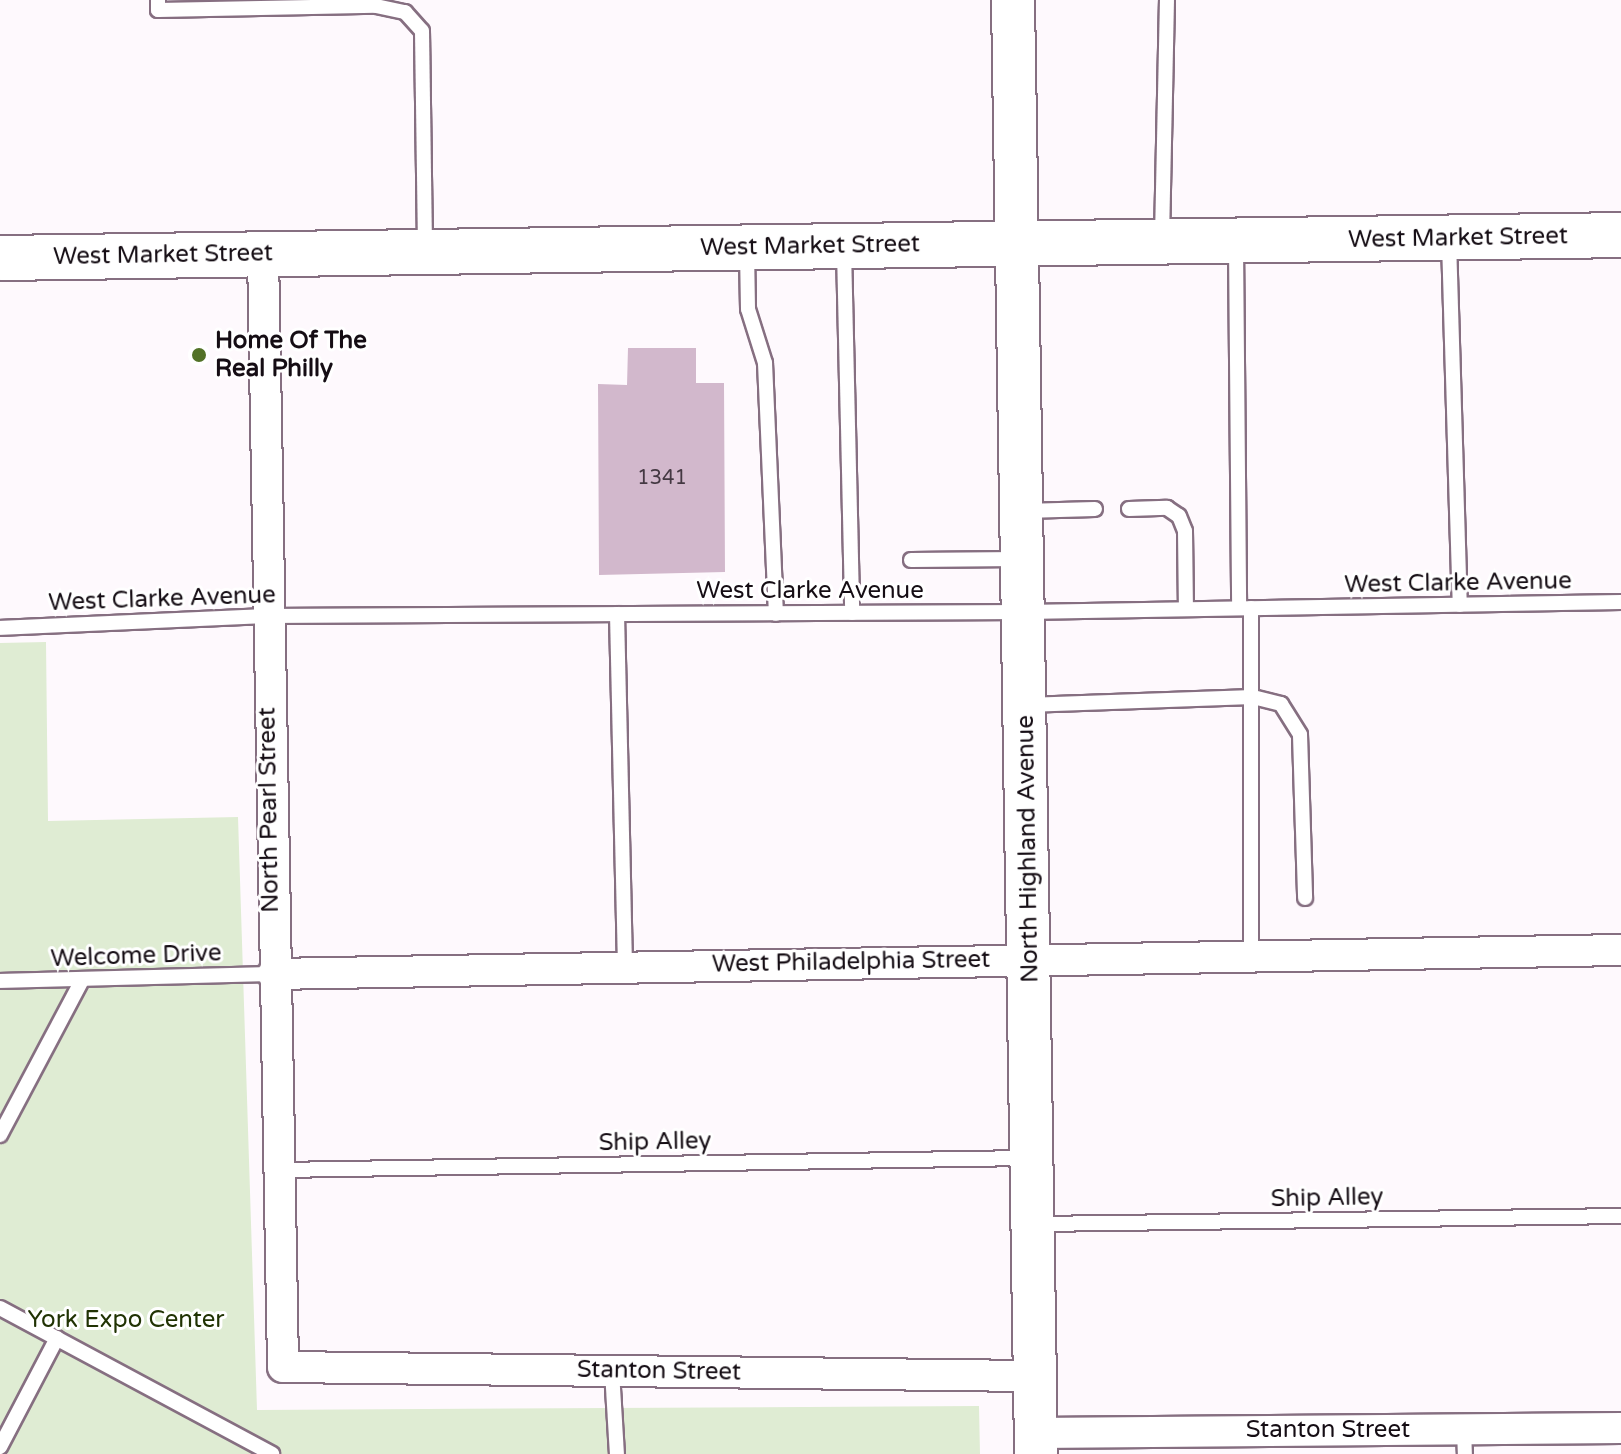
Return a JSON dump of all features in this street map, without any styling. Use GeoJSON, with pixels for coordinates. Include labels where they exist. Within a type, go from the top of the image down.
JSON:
{"type":"FeatureCollection","features":[{"type":"Feature","properties":{"kind":"main road","name":"West Market Street"},"geometry":{"type":"LineString","coordinates":[[0,258],[1621,235]]}},
{"type":"Feature","properties":{"kind":"street","name":"North Highland Avenue"},"geometry":{"type":"LineString","coordinates":[[1013,0],[1036,1443]]}},
{"type":"Feature","properties":{"kind":"street","name":"North Pearl Street"},"geometry":{"type":"LineString","coordinates":[[263,253],[265,616],[283,1367]]}},
{"type":"Feature","properties":{"kind":"street","name":"West Philadelphia Street"},"geometry":{"type":"LineString","coordinates":[[273,974],[1029,958],[1621,950]]}},
{"type":"Feature","properties":{"kind":"street","name":"Stanton Street"},"geometry":{"type":"LineString","coordinates":[[283,1367],[1035,1376]]}},
{"type":"Feature","properties":{"kind":"street","name":"Stanton Street"},"geometry":{"type":"LineString","coordinates":[[1036,1443],[1465,1442],[1621,1428]]}},
{"type":"Feature","properties":{"kind":"lane"},"geometry":{"type":"LineString","coordinates":[[158,0],[158,10],[322,4],[376,6],[405,12],[422,31],[425,251]]}},
{"type":"Feature","properties":{"kind":"lane"},"geometry":{"type":"LineString","coordinates":[[1162,242],[1167,0]]}},
{"type":"Feature","properties":{"kind":"lane"},"geometry":{"type":"LineString","coordinates":[[1449,238],[1460,605]]}},
{"type":"Feature","properties":{"kind":"lane"},"geometry":{"type":"LineString","coordinates":[[1236,241],[1245,608],[1253,697],[1251,955]]}},
{"type":"Feature","properties":{"kind":"lane"},"geometry":{"type":"LineString","coordinates":[[844,246],[852,613]]}},
{"type":"Feature","properties":{"kind":"lane"},"geometry":{"type":"LineString","coordinates":[[747,247],[748,309],[765,363],[776,614]]}},
{"type":"Feature","properties":{"kind":"lane"},"geometry":{"type":"LineString","coordinates":[[1129,509],[1167,508],[1179,516],[1185,531],[1186,609]]}},
{"type":"Feature","properties":{"kind":"lane"},"geometry":{"type":"LineString","coordinates":[[1022,511],[1095,509]]}},
{"type":"Feature","properties":{"kind":"lane"},"geometry":{"type":"LineString","coordinates":[[911,560],[1023,559]]}},
{"type":"Feature","properties":{"kind":"lane","name":"West Clarke Avenue"},"geometry":{"type":"LineString","coordinates":[[0,628],[265,616],[1024,612],[1621,602]]}},
{"type":"Feature","properties":{"kind":"lane"},"geometry":{"type":"LineString","coordinates":[[617,614],[625,967]]}},
{"type":"Feature","properties":{"kind":"lane"},"geometry":{"type":"LineString","coordinates":[[1025,705],[1253,697],[1281,704],[1300,735],[1305,898]]}},
{"type":"Feature","properties":{"kind":"lane","name":"Welcome Drive"},"geometry":{"type":"LineString","coordinates":[[0,981],[273,974]]}},
{"type":"Feature","properties":{"kind":"lane"},"geometry":{"type":"LineString","coordinates":[[0,1135],[82,980]]}},
{"type":"Feature","properties":{"kind":"lane","name":"Ship Alley"},"geometry":{"type":"LineString","coordinates":[[279,1170],[1032,1158]]}},
{"type":"Feature","properties":{"kind":"lane","name":"Ship Alley"},"geometry":{"type":"LineString","coordinates":[[1033,1224],[1621,1216]]}},
{"type":"Feature","properties":{"kind":"lane"},"geometry":{"type":"LineString","coordinates":[[0,1308],[272,1454]]}},
{"type":"Feature","properties":{"kind":"lane"},"geometry":{"type":"LineString","coordinates":[[0,1447],[57,1338]]}},
{"type":"Feature","properties":{"kind":"lane"},"geometry":{"type":"LineString","coordinates":[[612,1371],[617,1454]]}},
{"type":"Feature","properties":{"kind":"green space","name":"York Expo Center"},"geometry":{"type":"Polygon","coordinates":[[[46,642],[48,821],[238,817],[257,1410],[979,1406],[980,1454],[0,1454],[0,643],[46,642]]]}},
{"type":"Feature","properties":{"kind":"building"},"geometry":{"type":"Polygon","coordinates":[[[628,348],[696,348],[696,383],[724,383],[725,572],[599,575],[598,384],[627,385],[628,348]]]}},
{"type":"Feature","properties":{"kind":"place","name":"Home Of The Real Philly"},"geometry":{"type":"Point","coordinates":[199,355]}}]}
